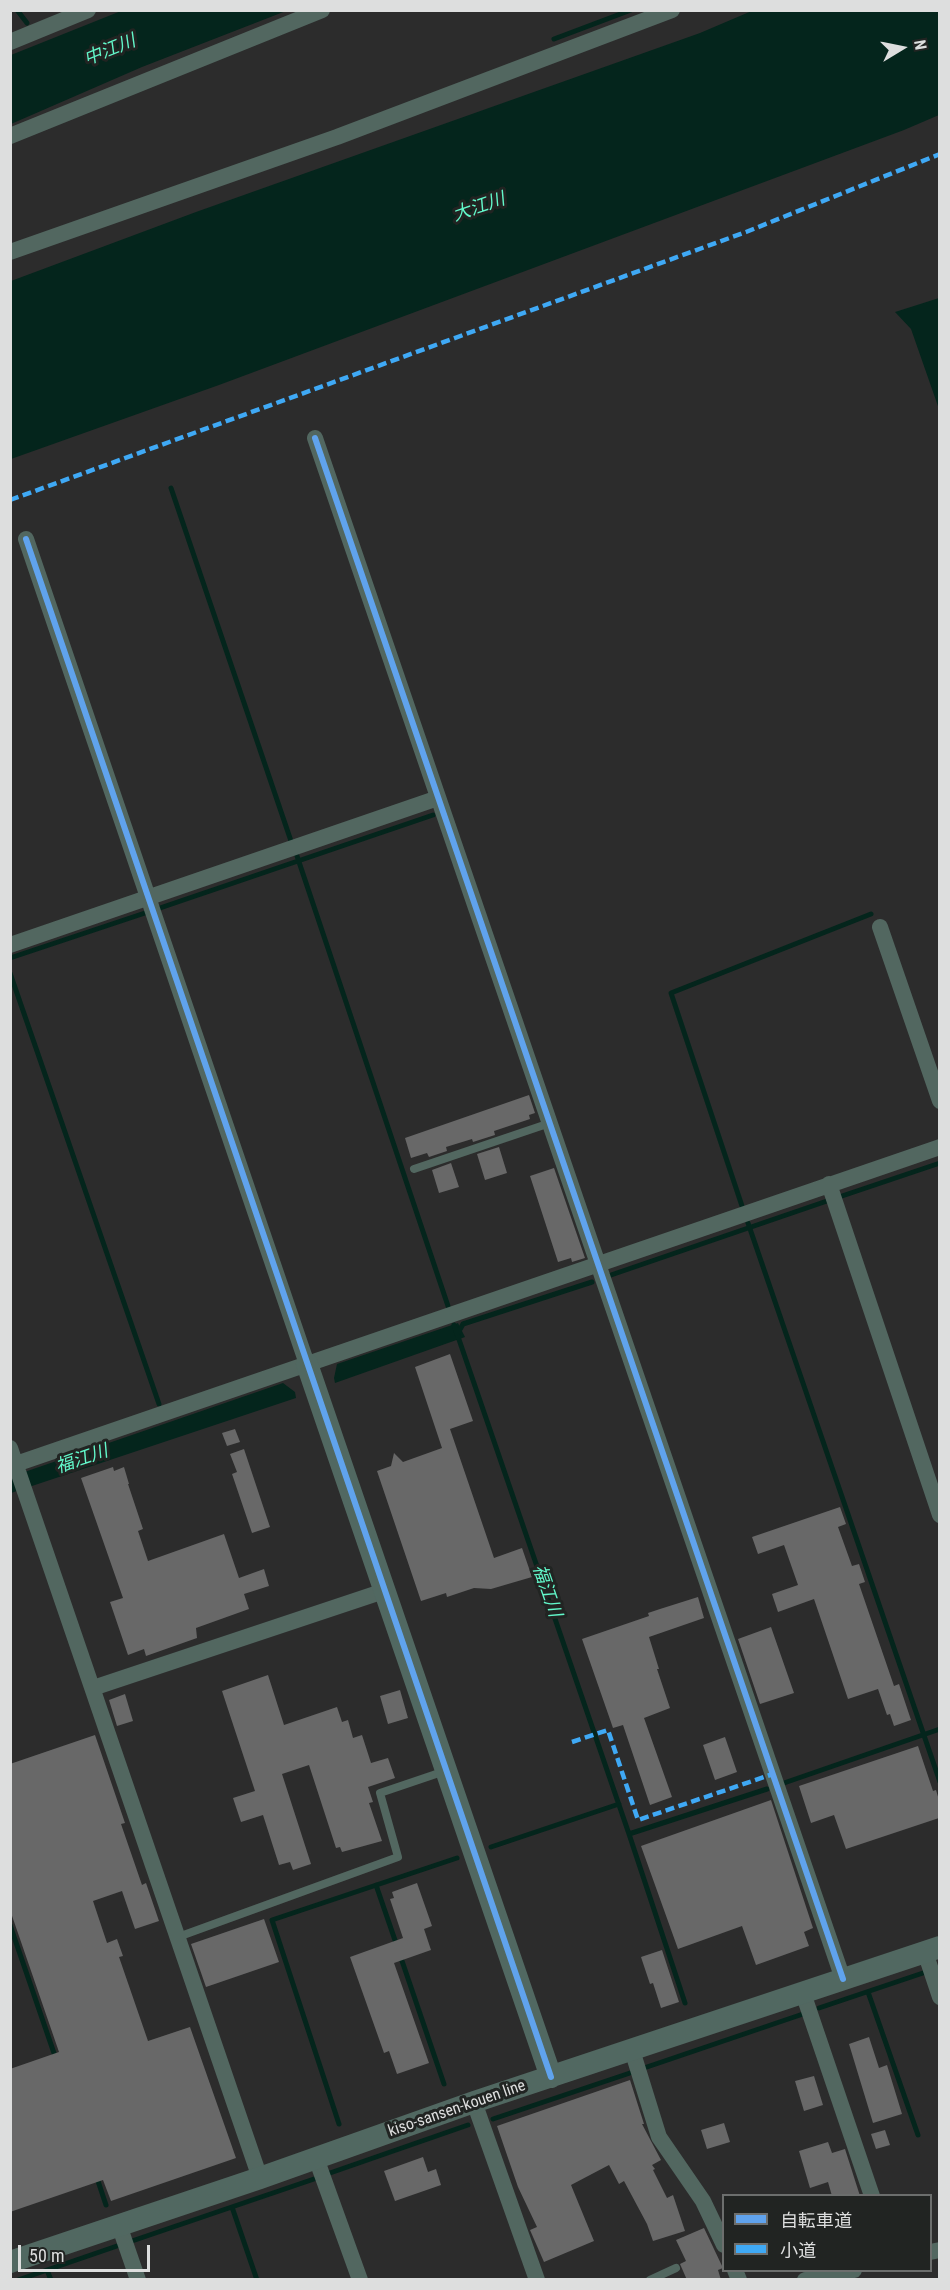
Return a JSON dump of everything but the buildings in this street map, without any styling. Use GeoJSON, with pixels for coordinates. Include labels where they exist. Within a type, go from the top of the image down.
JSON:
{"type":"FeatureCollection","features":[{"type":"Feature","properties":{"kind":"main road"},"geometry":{"type":"LineString","coordinates":[[307,1364],[551,2077]]}},
{"type":"Feature","properties":{"kind":"main road","name":"kiso-sansen-kouen line"},"geometry":{"type":"LineString","coordinates":[[10,2262],[260,2178],[474,2102],[932,1950]]}},
{"type":"Feature","properties":{"kind":"street"},"geometry":{"type":"LineString","coordinates":[[10,42],[88,10]]}},
{"type":"Feature","properties":{"kind":"street"},"geometry":{"type":"LineString","coordinates":[[10,136],[322,10]]}},
{"type":"Feature","properties":{"kind":"street"},"geometry":{"type":"LineString","coordinates":[[10,252],[337,137],[672,10]]}},
{"type":"Feature","properties":{"kind":"street"},"geometry":{"type":"LineString","coordinates":[[315,438],[843,1979]]}},
{"type":"Feature","properties":{"kind":"street"},"geometry":{"type":"LineString","coordinates":[[26,539],[307,1364]]}},
{"type":"Feature","properties":{"kind":"street"},"geometry":{"type":"LineString","coordinates":[[10,945],[438,798]]}},
{"type":"Feature","properties":{"kind":"street"},"geometry":{"type":"LineString","coordinates":[[880,927],[939,1101]]}},
{"type":"Feature","properties":{"kind":"street"},"geometry":{"type":"LineString","coordinates":[[260,2178],[14,1462],[939,1147]]}},
{"type":"Feature","properties":{"kind":"street"},"geometry":{"type":"LineString","coordinates":[[829,1184],[939,1515]]}},
{"type":"Feature","properties":{"kind":"street"},"geometry":{"type":"LineString","coordinates":[[93,1688],[384,1591]]}},
{"type":"Feature","properties":{"kind":"street"},"geometry":{"type":"LineString","coordinates":[[932,1950],[939,1997]]}},
{"type":"Feature","properties":{"kind":"street"},"geometry":{"type":"LineString","coordinates":[[803,1992],[871,2194]]}},
{"type":"Feature","properties":{"kind":"street"},"geometry":{"type":"LineString","coordinates":[[632,2050],[659,2137],[703,2201],[722,2243]]}},
{"type":"Feature","properties":{"kind":"street"},"geometry":{"type":"LineString","coordinates":[[474,2102],[537,2280]]}},
{"type":"Feature","properties":{"kind":"street"},"geometry":{"type":"LineString","coordinates":[[316,2158],[360,2280]]}},
{"type":"Feature","properties":{"kind":"street"},"geometry":{"type":"LineString","coordinates":[[119,2225],[138,2280]]}},
{"type":"Feature","properties":{"kind":"street"},"geometry":{"type":"LineString","coordinates":[[805,2280],[843,2275]]}},
{"type":"Feature","properties":{"kind":"lane"},"geometry":{"type":"LineString","coordinates":[[414,1169],[550,1123]]}},
{"type":"Feature","properties":{"kind":"lane"},"geometry":{"type":"LineString","coordinates":[[178,1937],[398,1857],[380,1793],[447,1770]]}},
{"type":"Feature","properties":{"kind":"lane"},"geometry":{"type":"LineString","coordinates":[[650,2280],[676,2268]]}},
{"type":"Feature","properties":{"kind":"water","name":"大江川"},"geometry":{"type":"Polygon","coordinates":[[[754,10],[939,11],[939,115],[219,385],[11,459],[11,281],[196,212],[700,33],[754,10]]]}},
{"type":"Feature","properties":{"kind":"water","name":"中江川"},"geometry":{"type":"Polygon","coordinates":[[[121,11],[286,11],[142,67],[11,124],[11,55],[121,11]]]}},
{"type":"Feature","properties":{"kind":"water"},"geometry":{"type":"Polygon","coordinates":[[[940,298],[939,409],[911,329],[895,312],[940,298]]]}},
{"type":"Feature","properties":{"kind":"water"},"geometry":{"type":"Polygon","coordinates":[[[458,1323],[465,1337],[335,1383],[337,1364],[458,1323]]]}},
{"type":"Feature","properties":{"kind":"water"},"geometry":{"type":"Polygon","coordinates":[[[283,1383],[295,1392],[296,1398],[11,1493],[10,1477],[283,1383]]]}},
{"type":"Feature","properties":{"kind":"waterway"},"geometry":{"type":"LineString","coordinates":[[17,10],[27,23]]}},
{"type":"Feature","properties":{"kind":"waterway"},"geometry":{"type":"LineString","coordinates":[[554,39],[631,10]]}},
{"type":"Feature","properties":{"kind":"waterway"},"geometry":{"type":"LineString","coordinates":[[171,488],[291,841]]}},
{"type":"Feature","properties":{"kind":"waterway"},"geometry":{"type":"LineString","coordinates":[[160,908],[433,815]]}},
{"type":"Feature","properties":{"kind":"waterway"},"geometry":{"type":"LineString","coordinates":[[297,856],[448,1306]]}},
{"type":"Feature","properties":{"kind":"waterway"},"geometry":{"type":"LineString","coordinates":[[10,958],[145,913]]}},
{"type":"Feature","properties":{"kind":"waterway"},"geometry":{"type":"LineString","coordinates":[[742,1206],[671,993],[871,914]]}},
{"type":"Feature","properties":{"kind":"waterway"},"geometry":{"type":"LineString","coordinates":[[10,973],[159,1404]]}},
{"type":"Feature","properties":{"kind":"waterway"},"geometry":{"type":"LineString","coordinates":[[842,1196],[940,1163]]}},
{"type":"Feature","properties":{"kind":"waterway"},"geometry":{"type":"LineString","coordinates":[[611,1275],[827,1201]]}},
{"type":"Feature","properties":{"kind":"waterway"},"geometry":{"type":"LineString","coordinates":[[748,1223],[940,1782]]}},
{"type":"Feature","properties":{"kind":"waterway"},"geometry":{"type":"LineString","coordinates":[[458,1333],[463,1324],[592,1282]]}},
{"type":"Feature","properties":{"kind":"waterway","name":"福江川"},"geometry":{"type":"LineString","coordinates":[[454,1325],[629,1834],[767,1789]]}},
{"type":"Feature","properties":{"kind":"waterway","name":"福江川"},"geometry":{"type":"LineString","coordinates":[[784,1783],[940,1729]]}},
{"type":"Feature","properties":{"kind":"waterway"},"geometry":{"type":"LineString","coordinates":[[491,1847],[619,1804]]}},
{"type":"Feature","properties":{"kind":"waterway"},"geometry":{"type":"LineString","coordinates":[[629,1834],[685,2003]]}},
{"type":"Feature","properties":{"kind":"waterway"},"geometry":{"type":"LineString","coordinates":[[339,2124],[272,1920],[457,1858]]}},
{"type":"Feature","properties":{"kind":"waterway"},"geometry":{"type":"LineString","coordinates":[[376,1885],[397,1946]]}},
{"type":"Feature","properties":{"kind":"waterway"},"geometry":{"type":"LineString","coordinates":[[10,1925],[56,2059]]}},
{"type":"Feature","properties":{"kind":"waterway"},"geometry":{"type":"LineString","coordinates":[[400,1955],[444,2084]]}},
{"type":"Feature","properties":{"kind":"waterway"},"geometry":{"type":"LineString","coordinates":[[819,2008],[923,1973]]}},
{"type":"Feature","properties":{"kind":"waterway"},"geometry":{"type":"LineString","coordinates":[[868,1992],[918,2135]]}},
{"type":"Feature","properties":{"kind":"waterway"},"geometry":{"type":"LineString","coordinates":[[644,2068],[803,2014]]}},
{"type":"Feature","properties":{"kind":"waterway"},"geometry":{"type":"LineString","coordinates":[[493,2119],[630,2073]]}},
{"type":"Feature","properties":{"kind":"waterway"},"geometry":{"type":"LineString","coordinates":[[330,2173],[468,2125]]}},
{"type":"Feature","properties":{"kind":"waterway"},"geometry":{"type":"LineString","coordinates":[[96,2175],[106,2205]]}},
{"type":"Feature","properties":{"kind":"waterway"},"geometry":{"type":"LineString","coordinates":[[132,2241],[314,2179]]}},
{"type":"Feature","properties":{"kind":"waterway"},"geometry":{"type":"LineString","coordinates":[[232,2207],[257,2280]]}},
{"type":"Feature","properties":{"kind":"waterway"},"geometry":{"type":"LineString","coordinates":[[18,2280],[117,2246]]}},
{"type":"Feature","properties":{"kind":"waterway"},"geometry":{"type":"LineString","coordinates":[[47,2270],[51,2280]]}},
{"type":"Feature","properties":{"kind":"marked path"},"geometry":{"type":"LineString","coordinates":[[10,500],[746,232],[940,154]]}},
{"type":"Feature","properties":{"kind":"marked path"},"geometry":{"type":"LineString","coordinates":[[572,1742],[608,1730],[638,1820],[773,1774]]}},
{"type":"Feature","properties":{"kind":"cycle path"},"geometry":{"type":"LineString","coordinates":[[315,438],[843,1979]]}},
{"type":"Feature","properties":{"kind":"cycle path"},"geometry":{"type":"LineString","coordinates":[[26,539],[551,2077]]}}]}
